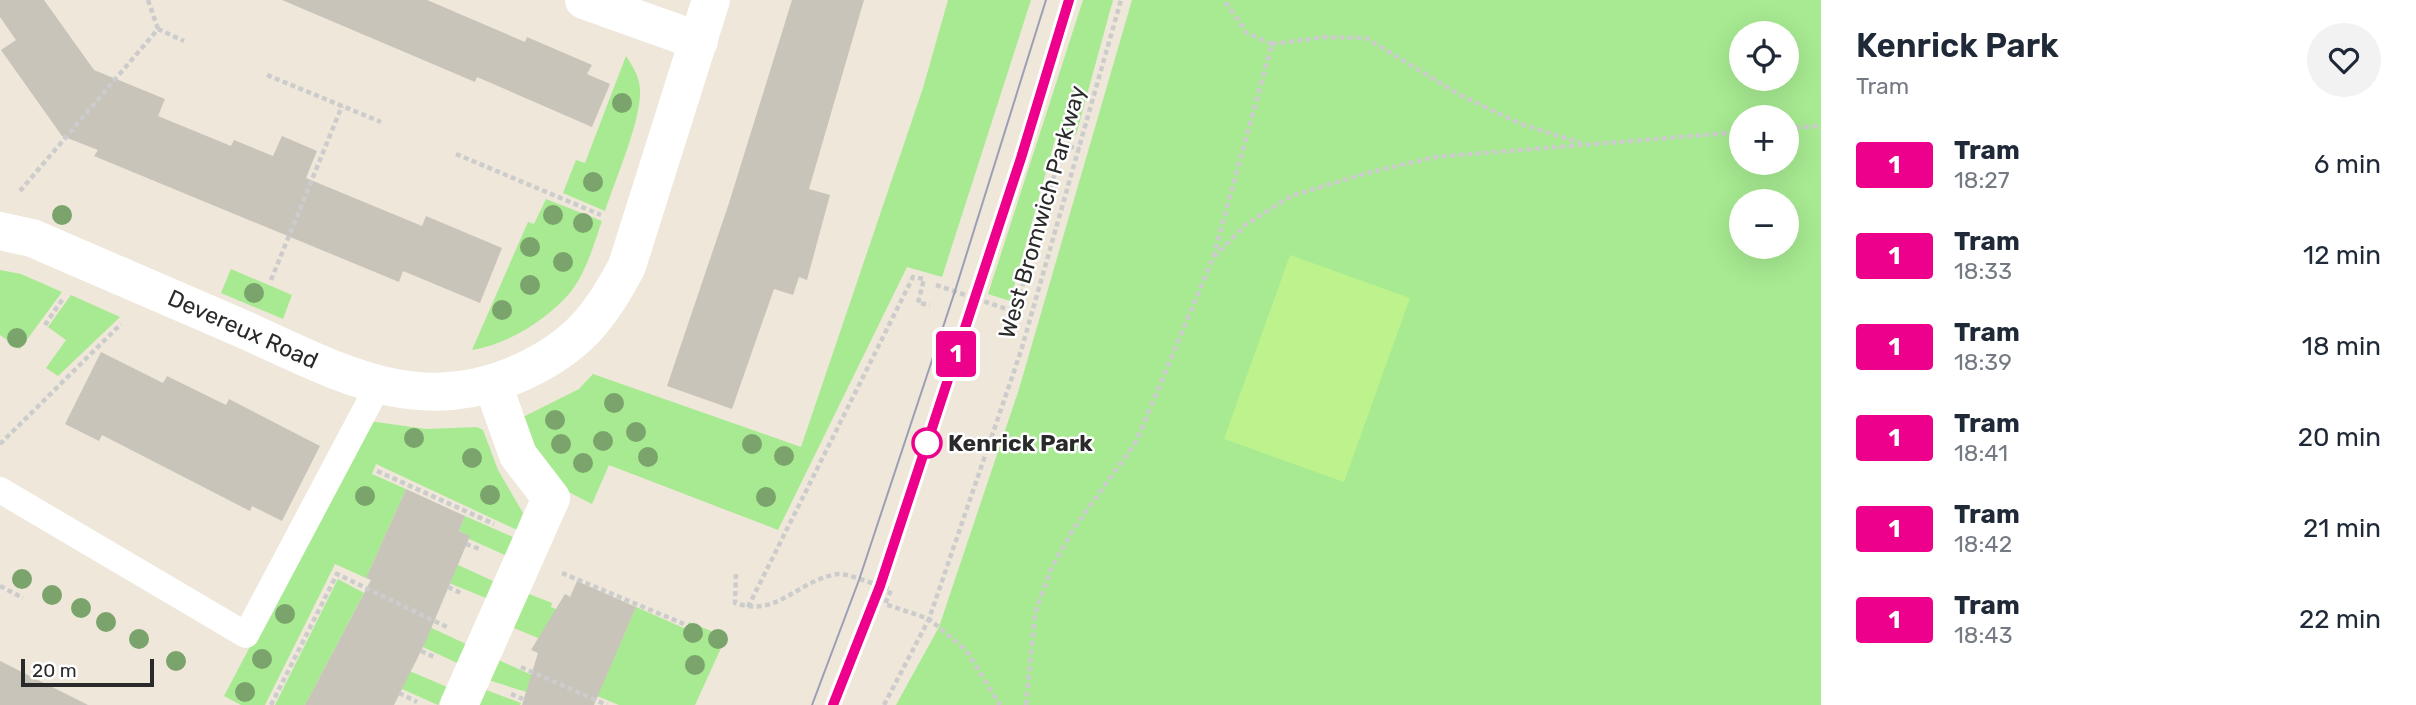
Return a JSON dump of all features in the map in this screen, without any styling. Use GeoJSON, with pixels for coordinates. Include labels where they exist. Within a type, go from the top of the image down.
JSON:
{"type":"FeatureCollection","features":[{"type":"Feature","properties":{"kind":"street"},"geometry":{"type":"LineString","coordinates":[[584,0],[699,41]]}},
{"type":"Feature","properties":{"kind":"street","name":"Devereux Road"},"geometry":{"type":"LineString","coordinates":[[7,215],[32,237],[355,378],[435,394],[493,385],[551,358],[583,333],[608,302],[627,266],[711,0]]}},
{"type":"Feature","properties":{"kind":"street"},"geometry":{"type":"LineString","coordinates":[[459,705],[551,498],[518,455],[493,385]]}},
{"type":"Feature","properties":{"kind":"lane"},"geometry":{"type":"LineString","coordinates":[[0,490],[246,635],[379,384]]}},
{"type":"Feature","properties":{"kind":"path"},"geometry":{"type":"LineString","coordinates":[[148,0],[158,29],[184,41]]}},
{"type":"Feature","properties":{"kind":"path","name":"West Bromwich Parkway"},"geometry":{"type":"LineString","coordinates":[[884,705],[929,619],[1021,351],[1121,0]]}},
{"type":"Feature","properties":{"kind":"path"},"geometry":{"type":"LineString","coordinates":[[1224,0],[1247,33],[1272,44],[1325,37],[1366,38],[1408,66],[1460,95],[1521,124],[1583,143]]}},
{"type":"Feature","properties":{"kind":"path"},"geometry":{"type":"LineString","coordinates":[[7,215],[158,29]]}},
{"type":"Feature","properties":{"kind":"path"},"geometry":{"type":"LineString","coordinates":[[1026,705],[1035,613],[1051,569],[1074,528],[1136,442],[1213,258],[1272,44]]}},
{"type":"Feature","properties":{"kind":"path"},"geometry":{"type":"LineString","coordinates":[[267,75],[381,122]]}},
{"type":"Feature","properties":{"kind":"path"},"geometry":{"type":"LineString","coordinates":[[271,281],[342,106]]}},
{"type":"Feature","properties":{"kind":"path"},"geometry":{"type":"LineString","coordinates":[[1799,127],[1821,126]]}},
{"type":"Feature","properties":{"kind":"path"},"geometry":{"type":"LineString","coordinates":[[1213,258],[1245,225],[1291,196],[1434,157],[1729,133]]}},
{"type":"Feature","properties":{"kind":"path"},"geometry":{"type":"LineString","coordinates":[[936,285],[1015,313],[1063,145],[1080,149]]}},
{"type":"Feature","properties":{"kind":"path"},"geometry":{"type":"LineString","coordinates":[[456,154],[611,219]]}},
{"type":"Feature","properties":{"kind":"path"},"geometry":{"type":"LineString","coordinates":[[748,607],[913,277],[924,279],[918,303],[930,305]]}},
{"type":"Feature","properties":{"kind":"path"},"geometry":{"type":"LineString","coordinates":[[45,325],[71,288]]}},
{"type":"Feature","properties":{"kind":"path"},"geometry":{"type":"LineString","coordinates":[[0,443],[122,323]]}},
{"type":"Feature","properties":{"kind":"path"},"geometry":{"type":"LineString","coordinates":[[377,471],[528,549],[684,624]]}},
{"type":"Feature","properties":{"kind":"path"},"geometry":{"type":"LineString","coordinates":[[736,574],[735,603],[748,607],[768,607],[812,582],[841,573],[891,590],[885,604],[929,619],[967,650],[1000,705]]}},
{"type":"Feature","properties":{"kind":"path"},"geometry":{"type":"LineString","coordinates":[[271,705],[337,574],[484,648],[607,705]]}},
{"type":"Feature","properties":{"kind":"path"},"geometry":{"type":"LineString","coordinates":[[0,586],[23,598]]}},
{"type":"Feature","properties":{"kind":"path"},"geometry":{"type":"LineString","coordinates":[[399,693],[423,705]]}},
{"type":"Feature","properties":{"kind":"green space"},"geometry":{"type":"Polygon","coordinates":[[[948,0],[1031,0],[942,277],[907,267],[778,530],[609,465],[592,504],[555,485],[519,419],[579,389],[593,374],[801,447],[923,88],[948,0]]]}},
{"type":"Feature","properties":{"kind":"green space"},"geometry":{"type":"Polygon","coordinates":[[[1083,0],[1113,0],[1076,135],[1064,131],[1056,136],[1010,301],[988,294],[1083,0]]]}},
{"type":"Feature","properties":{"kind":"green space","name":"Kenrick Park"},"geometry":{"type":"Polygon","coordinates":[[[1132,0],[1821,0],[1821,705],[896,705],[939,627],[1019,389],[1132,0]]]}},
{"type":"Feature","properties":{"kind":"green space"},"geometry":{"type":"Polygon","coordinates":[[[626,56],[639,81],[639,103],[632,134],[605,211],[563,193],[576,160],[585,163],[626,56]]]}},
{"type":"Feature","properties":{"kind":"green space"},"geometry":{"type":"Polygon","coordinates":[[[546,199],[602,221],[584,269],[568,295],[536,323],[498,343],[472,350],[528,222],[534,224],[546,199]]]}},
{"type":"Feature","properties":{"kind":"green space"},"geometry":{"type":"Polygon","coordinates":[[[1290,255],[1410,298],[1344,482],[1224,439],[1290,255]]]}},
{"type":"Feature","properties":{"kind":"green space"},"geometry":{"type":"Polygon","coordinates":[[[231,269],[292,295],[283,319],[221,293],[231,269]]]}},
{"type":"Feature","properties":{"kind":"green space"},"geometry":{"type":"Polygon","coordinates":[[[0,270],[21,274],[62,292],[20,349],[0,335],[0,270]]]}},
{"type":"Feature","properties":{"kind":"green space"},"geometry":{"type":"Polygon","coordinates":[[[71,295],[120,317],[58,376],[46,368],[66,340],[48,327],[71,295]]]}},
{"type":"Feature","properties":{"kind":"green space"},"geometry":{"type":"Polygon","coordinates":[[[369,421],[426,429],[477,427],[483,430],[498,470],[523,513],[517,530],[376,464],[372,474],[406,489],[366,578],[335,564],[265,705],[241,705],[224,696],[369,421]]]}},
{"type":"Feature","properties":{"kind":"green space"},"geometry":{"type":"Polygon","coordinates":[[[465,516],[513,537],[505,555],[469,539],[469,536],[459,531],[465,516]]]}},
{"type":"Feature","properties":{"kind":"green space"},"geometry":{"type":"Polygon","coordinates":[[[445,559],[493,581],[486,598],[449,583],[445,559]]]}},
{"type":"Feature","properties":{"kind":"green space"},"geometry":{"type":"Polygon","coordinates":[[[338,579],[364,593],[305,705],[275,705],[338,579]]]}},
{"type":"Feature","properties":{"kind":"green space"},"geometry":{"type":"Polygon","coordinates":[[[524,592],[552,603],[551,607],[563,612],[538,638],[509,626],[524,592]]]}},
{"type":"Feature","properties":{"kind":"green space"},"geometry":{"type":"Polygon","coordinates":[[[636,607],[686,629],[689,622],[726,637],[695,705],[619,705],[597,696],[636,607]]]}},
{"type":"Feature","properties":{"kind":"green space"},"geometry":{"type":"Polygon","coordinates":[[[421,623],[466,644],[457,663],[423,647],[425,643],[414,637],[421,623]]]}},
{"type":"Feature","properties":{"kind":"green space"},"geometry":{"type":"Polygon","coordinates":[[[494,658],[545,681],[539,696],[485,679],[494,658]]]}},
{"type":"Feature","properties":{"kind":"green space"},"geometry":{"type":"Polygon","coordinates":[[[398,666],[447,687],[438,705],[402,689],[398,666]]]}},
{"type":"Feature","properties":{"kind":"green space"},"geometry":{"type":"Polygon","coordinates":[[[481,688],[521,703],[474,705],[481,688]]]}},
{"type":"Feature","properties":{"kind":"building"},"geometry":{"type":"Polygon","coordinates":[[[0,0],[44,0],[94,70],[165,99],[158,116],[231,146],[234,140],[273,156],[282,136],[317,151],[306,178],[422,226],[426,216],[502,248],[480,303],[403,271],[399,282],[94,156],[98,150],[62,136],[1,50],[16,40],[0,17],[0,0]]]}},
{"type":"Feature","properties":{"kind":"building"},"geometry":{"type":"Polygon","coordinates":[[[282,0],[427,0],[525,42],[527,37],[592,65],[587,74],[610,84],[592,127],[477,77],[475,82],[282,0]]]}},
{"type":"Feature","properties":{"kind":"building"},"geometry":{"type":"Polygon","coordinates":[[[792,0],[864,0],[809,189],[830,195],[807,280],[799,277],[793,295],[774,289],[732,409],[667,386],[729,203],[792,0]]]}},
{"type":"Feature","properties":{"kind":"building"},"geometry":{"type":"Polygon","coordinates":[[[101,352],[163,383],[167,376],[226,405],[229,399],[320,446],[282,521],[252,506],[250,511],[102,435],[99,441],[65,424],[101,352]]]}},
{"type":"Feature","properties":{"kind":"building"},"geometry":{"type":"Polygon","coordinates":[[[406,489],[465,516],[459,531],[470,536],[425,643],[394,705],[305,705],[371,580],[366,578],[406,489]]]}},
{"type":"Feature","properties":{"kind":"building"},"geometry":{"type":"Polygon","coordinates":[[[577,581],[636,607],[594,705],[522,705],[538,653],[531,650],[565,594],[570,597],[577,581]]]}},
{"type":"Feature","properties":{"kind":"building"},"geometry":{"type":"Polygon","coordinates":[[[0,661],[88,705],[0,705],[0,661]]]}},
{"type":"Feature","properties":{"kind":"tram line"},"geometry":{"type":"LineString","coordinates":[[812,705],[859,580],[955,291],[1046,0]]}},
{"type":"Feature","properties":{"kind":"tram line"},"geometry":{"type":"LineString","coordinates":[[833,705],[880,586],[1021,158],[1069,0]]}},
{"type":"Feature","properties":{"kind":"tram line","name":"1"},"geometry":{"type":"LineString","coordinates":[[833,705],[855,656],[880,586],[1021,158],[1069,0]]}},
{"type":"Feature","properties":{"kind":"place","name":"Kenrick Park"},"geometry":{"type":"Point","coordinates":[927,443]}}]}
